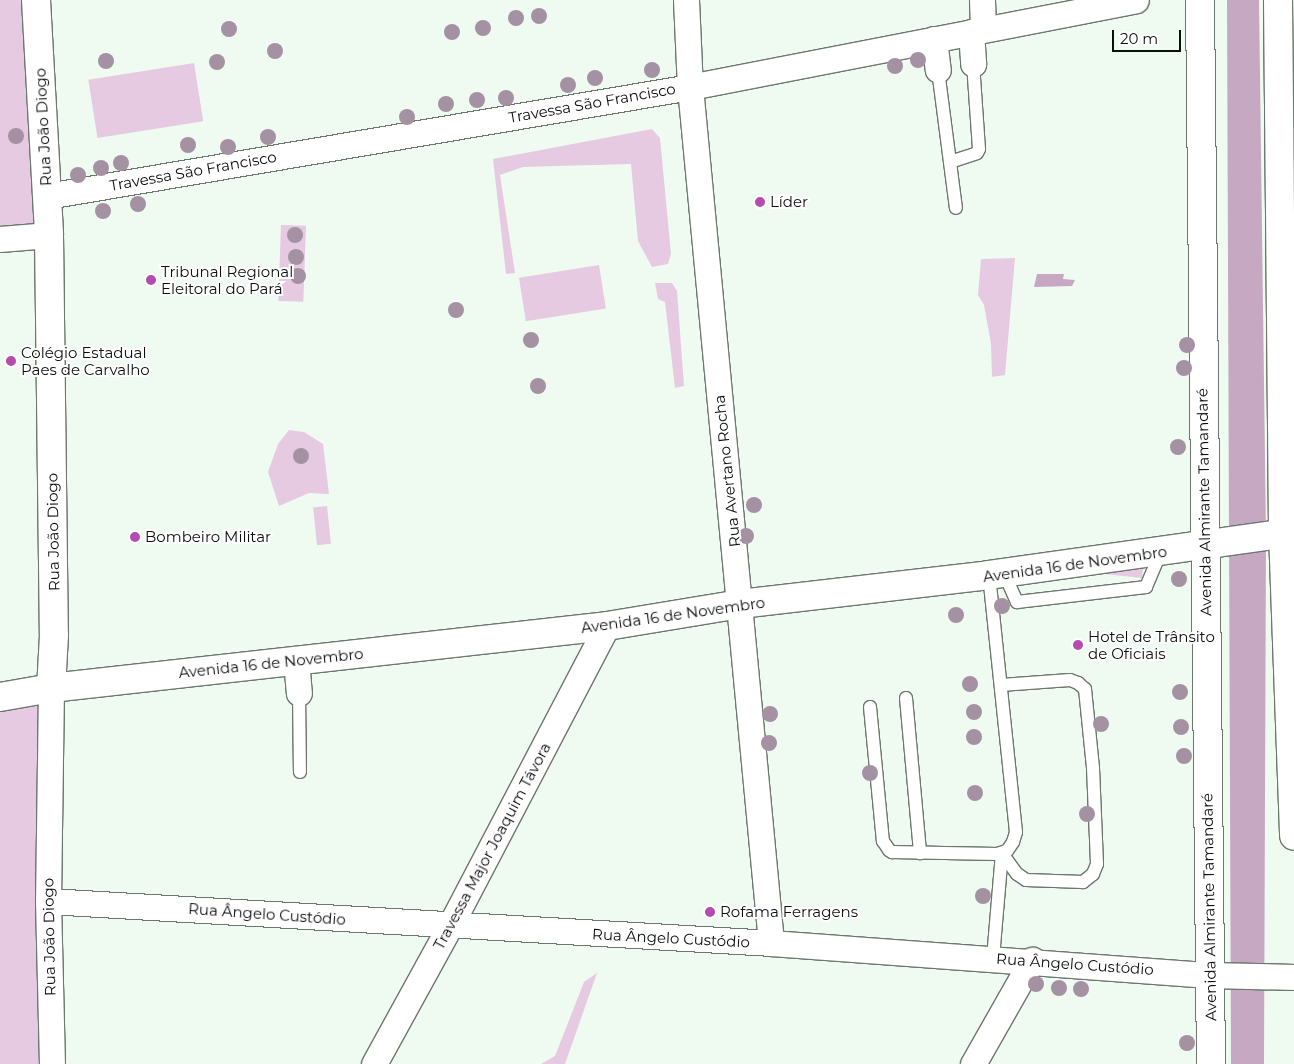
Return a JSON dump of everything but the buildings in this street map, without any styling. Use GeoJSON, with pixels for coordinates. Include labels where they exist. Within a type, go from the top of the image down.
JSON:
{"type":"FeatureCollection","features":[{"type":"Feature","properties":{"kind":"main road","name":"Rua João Diogo"},"geometry":{"type":"LineString","coordinates":[[36,0],[49,235],[54,635],[51,688]]}},
{"type":"Feature","properties":{"kind":"main road","name":"Avenida Almirante Tamandaré"},"geometry":{"type":"LineString","coordinates":[[1200,0],[1212,542],[1216,975],[1211,1064]]}},
{"type":"Feature","properties":{"kind":"main road"},"geometry":{"type":"LineString","coordinates":[[1278,0],[1287,174],[1281,533],[1293,726],[1294,836]]}},
{"type":"Feature","properties":{"kind":"main road","name":"Avenida 16 de Novembro"},"geometry":{"type":"LineString","coordinates":[[0,698],[51,688],[606,626],[740,604],[997,574],[1161,552],[1212,542],[1281,533]]}},
{"type":"Feature","properties":{"kind":"street","name":"Rua Avertano Rocha"},"geometry":{"type":"LineString","coordinates":[[686,0],[690,87],[771,943]]}},
{"type":"Feature","properties":{"kind":"street"},"geometry":{"type":"LineString","coordinates":[[973,64],[982,0]]}},
{"type":"Feature","properties":{"kind":"street","name":"Travessa São Francisco"},"geometry":{"type":"LineString","coordinates":[[47,196],[690,87],[1136,0]]}},
{"type":"Feature","properties":{"kind":"street"},"geometry":{"type":"LineString","coordinates":[[934,39],[938,70]]}},
{"type":"Feature","properties":{"kind":"street"},"geometry":{"type":"LineString","coordinates":[[0,239],[49,235]]}},
{"type":"Feature","properties":{"kind":"street","name":"Travessa Major Joaquim Távora"},"geometry":{"type":"LineString","coordinates":[[374,1064],[450,926],[606,626]]}},
{"type":"Feature","properties":{"kind":"street"},"geometry":{"type":"LineString","coordinates":[[296,660],[299,693]]}},
{"type":"Feature","properties":{"kind":"street","name":"Rua João Diogo"},"geometry":{"type":"LineString","coordinates":[[51,688],[48,901],[52,1064]]}},
{"type":"Feature","properties":{"kind":"street","name":"Rua Ângelo Custódio"},"geometry":{"type":"LineString","coordinates":[[48,901],[450,926],[771,943],[1032,960],[1216,975],[1282,977]]}},
{"type":"Feature","properties":{"kind":"street"},"geometry":{"type":"LineString","coordinates":[[973,1064],[1032,960]]}},
{"type":"Feature","properties":{"kind":"lane"},"geometry":{"type":"LineString","coordinates":[[950,162],[976,153],[979,149],[973,64]]}},
{"type":"Feature","properties":{"kind":"lane"},"geometry":{"type":"LineString","coordinates":[[938,70],[956,208]]}},
{"type":"Feature","properties":{"kind":"lane"},"geometry":{"type":"LineString","coordinates":[[993,958],[1002,853],[1013,842],[1016,832],[1001,685],[997,574]]}},
{"type":"Feature","properties":{"kind":"lane"},"geometry":{"type":"LineString","coordinates":[[1001,685],[1070,680],[1078,683],[1085,689],[1093,768],[1098,864],[1093,874],[1084,882],[1026,880],[1018,874],[1002,853]]}},
{"type":"Feature","properties":{"kind":"lane"},"geometry":{"type":"LineString","coordinates":[[299,693],[300,772]]}},
{"type":"Feature","properties":{"kind":"lane"},"geometry":{"type":"LineString","coordinates":[[906,698],[920,853]]}},
{"type":"Feature","properties":{"kind":"lane"},"geometry":{"type":"LineString","coordinates":[[870,707],[883,842],[892,852],[1002,853]]}},
{"type":"Feature","properties":{"kind":"shaded area"},"geometry":{"type":"Polygon","coordinates":[[[0,0],[31,0],[39,225],[0,229],[0,0]]]}},
{"type":"Feature","properties":{"kind":"shaded area"},"geometry":{"type":"Polygon","coordinates":[[[1227,0],[1259,0],[1266,535],[1264,1064],[1231,1064],[1227,0]]]}},
{"type":"Feature","properties":{"kind":"shaded area"},"geometry":{"type":"Polygon","coordinates":[[[194,63],[203,121],[98,138],[88,80],[194,63]]]}},
{"type":"Feature","properties":{"kind":"shaded area"},"geometry":{"type":"Polygon","coordinates":[[[652,129],[660,138],[671,254],[668,264],[652,267],[638,241],[631,164],[523,167],[500,175],[515,273],[506,274],[493,159],[652,129]]]}},
{"type":"Feature","properties":{"kind":"shaded area"},"geometry":{"type":"Polygon","coordinates":[[[281,225],[306,226],[303,302],[278,301],[281,225]]]}},
{"type":"Feature","properties":{"kind":"shaded area"},"geometry":{"type":"Polygon","coordinates":[[[1015,258],[1005,375],[992,377],[991,344],[984,305],[978,295],[981,259],[1015,258]]]}},
{"type":"Feature","properties":{"kind":"shaded area"},"geometry":{"type":"Polygon","coordinates":[[[599,265],[606,308],[526,321],[519,278],[599,265]]]}},
{"type":"Feature","properties":{"kind":"shaded area"},"geometry":{"type":"Polygon","coordinates":[[[1037,274],[1064,274],[1063,279],[1075,280],[1072,286],[1034,287],[1037,274]]]}},
{"type":"Feature","properties":{"kind":"shaded area"},"geometry":{"type":"Polygon","coordinates":[[[655,283],[672,283],[677,291],[684,386],[675,388],[665,302],[658,299],[655,283]]]}},
{"type":"Feature","properties":{"kind":"shaded area"},"geometry":{"type":"Polygon","coordinates":[[[289,430],[304,432],[323,444],[329,494],[309,493],[279,506],[268,472],[278,444],[289,430]]]}},
{"type":"Feature","properties":{"kind":"shaded area"},"geometry":{"type":"Polygon","coordinates":[[[327,506],[331,544],[317,545],[313,507],[327,506]]]}},
{"type":"Feature","properties":{"kind":"shaded area"},"geometry":{"type":"Polygon","coordinates":[[[1016,556],[1143,569],[1142,578],[1015,565],[1016,556]]]}},
{"type":"Feature","properties":{"kind":"shaded area"},"geometry":{"type":"Polygon","coordinates":[[[0,692],[46,692],[46,1064],[0,1064],[0,692]]]}},
{"type":"Feature","properties":{"kind":"shaded area"},"geometry":{"type":"Polygon","coordinates":[[[597,973],[565,1064],[541,1064],[555,1056],[584,982],[597,973]]]}},
{"type":"Feature","properties":{"kind":"place","name":"Líder"},"geometry":{"type":"Point","coordinates":[760,202]}},
{"type":"Feature","properties":{"kind":"place","name":"Tribunal Regional Eleitoral do Pará"},"geometry":{"type":"Point","coordinates":[151,280]}},
{"type":"Feature","properties":{"kind":"place","name":"Colégio Estadual Paes de Carvalho"},"geometry":{"type":"Point","coordinates":[11,361]}},
{"type":"Feature","properties":{"kind":"place","name":"Bombeiro Militar"},"geometry":{"type":"Point","coordinates":[135,537]}},
{"type":"Feature","properties":{"kind":"place","name":"Hotel de Trânsito de Oficiais"},"geometry":{"type":"Point","coordinates":[1078,645]}},
{"type":"Feature","properties":{"kind":"place","name":"Rofama Ferragens"},"geometry":{"type":"Point","coordinates":[710,912]}}]}
